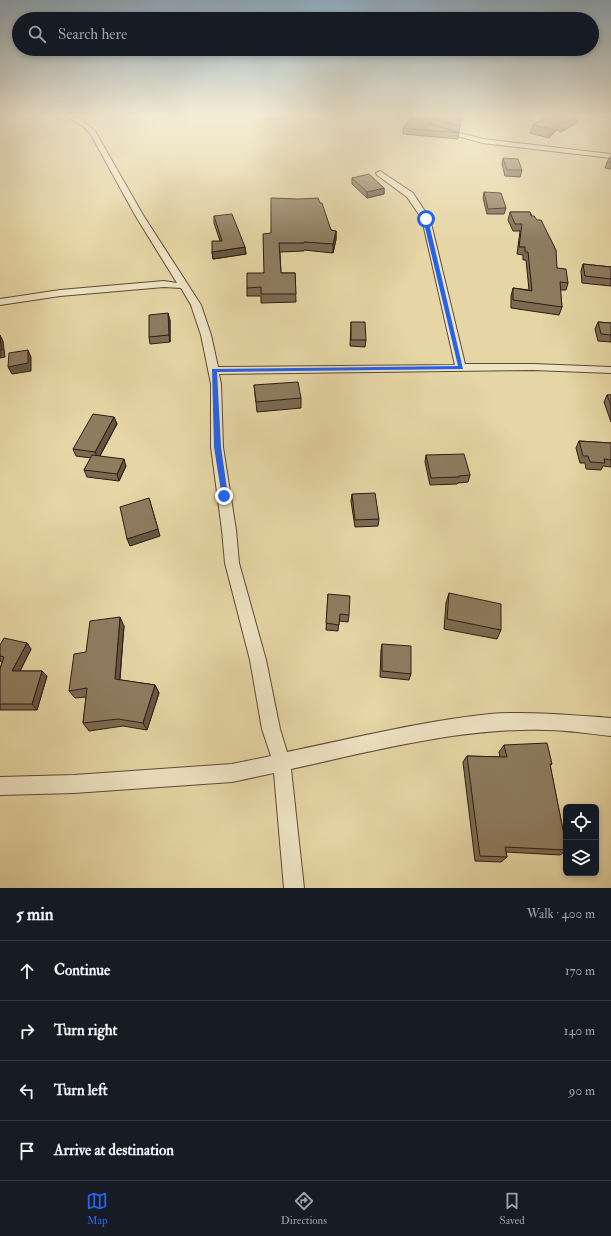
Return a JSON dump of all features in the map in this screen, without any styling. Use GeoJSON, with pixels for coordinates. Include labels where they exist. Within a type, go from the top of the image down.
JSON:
{"type":"FeatureCollection","features":[{"type":"Feature","properties":{"kind":"street"},"geometry":{"type":"LineString","coordinates":[[106,156],[139,215],[196,305],[206,335],[216,384],[217,447],[230,530],[232,563],[258,660],[272,729],[282,763],[294,888]]}},
{"type":"Feature","properties":{"kind":"street"},"geometry":{"type":"LineString","coordinates":[[380,173],[410,195],[426,219],[461,368]]}},
{"type":"Feature","properties":{"kind":"street"},"geometry":{"type":"LineString","coordinates":[[0,302],[60,293],[164,284],[184,286]]}},
{"type":"Feature","properties":{"kind":"street"},"geometry":{"type":"LineString","coordinates":[[214,371],[533,367],[611,370]]}},
{"type":"Feature","properties":{"kind":"street"},"geometry":{"type":"LineString","coordinates":[[0,786],[74,784],[232,773],[406,735],[490,723],[547,721],[611,727]]}},
{"type":"Feature","properties":{"kind":"building"},"geometry":{"type":"Polygon","coordinates":[[[611,156],[611,156],[611,162],[607,162],[611,156]]]}},
{"type":"Feature","properties":{"kind":"building"},"geometry":{"type":"Polygon","coordinates":[[[503,158],[518,159],[522,170],[507,170],[503,158]]]}},
{"type":"Feature","properties":{"kind":"building"},"geometry":{"type":"Polygon","coordinates":[[[369,174],[384,188],[367,192],[352,178],[369,174]]]}},
{"type":"Feature","properties":{"kind":"building"},"geometry":{"type":"Polygon","coordinates":[[[484,192],[501,193],[506,208],[488,209],[484,192]]]}},
{"type":"Feature","properties":{"kind":"building"},"geometry":{"type":"Polygon","coordinates":[[[271,198],[318,198],[320,203],[322,203],[331,230],[336,231],[333,244],[304,242],[279,243],[281,273],[295,273],[296,294],[261,294],[261,287],[247,288],[247,273],[264,273],[263,234],[271,233],[271,198]]]}},
{"type":"Feature","properties":{"kind":"building"},"geometry":{"type":"Polygon","coordinates":[[[510,212],[530,212],[531,216],[534,216],[537,220],[541,220],[556,250],[557,268],[566,269],[568,283],[560,282],[562,307],[513,300],[513,288],[532,291],[528,252],[525,252],[525,247],[519,247],[522,224],[515,224],[510,212]]]}},
{"type":"Feature","properties":{"kind":"building"},"geometry":{"type":"Polygon","coordinates":[[[232,214],[245,247],[212,252],[212,241],[222,241],[214,216],[232,214]]]}},
{"type":"Feature","properties":{"kind":"building"},"geometry":{"type":"Polygon","coordinates":[[[583,264],[611,267],[611,279],[585,276],[583,264]]]}},
{"type":"Feature","properties":{"kind":"building"},"geometry":{"type":"Polygon","coordinates":[[[168,313],[169,335],[149,337],[149,315],[168,313]]]}},
{"type":"Feature","properties":{"kind":"building"},"geometry":{"type":"Polygon","coordinates":[[[351,322],[365,322],[366,340],[351,340],[351,322]]]}},
{"type":"Feature","properties":{"kind":"building"},"geometry":{"type":"Polygon","coordinates":[[[598,322],[611,323],[611,335],[601,334],[598,322]]]}},
{"type":"Feature","properties":{"kind":"building"},"geometry":{"type":"Polygon","coordinates":[[[0,338],[2,350],[0,350],[0,338]]]}},
{"type":"Feature","properties":{"kind":"building"},"geometry":{"type":"Polygon","coordinates":[[[28,350],[28,363],[8,367],[9,353],[28,350]]]}},
{"type":"Feature","properties":{"kind":"building"},"geometry":{"type":"Polygon","coordinates":[[[298,382],[301,398],[256,402],[254,385],[298,382]]]}},
{"type":"Feature","properties":{"kind":"building"},"geometry":{"type":"Polygon","coordinates":[[[607,395],[611,395],[611,405],[607,395]]]}},
{"type":"Feature","properties":{"kind":"building"},"geometry":{"type":"Polygon","coordinates":[[[93,414],[114,417],[95,452],[73,449],[93,414]]]}},
{"type":"Feature","properties":{"kind":"building"},"geometry":{"type":"Polygon","coordinates":[[[579,441],[611,443],[611,460],[604,459],[605,463],[590,462],[588,456],[583,456],[579,441]]]}},
{"type":"Feature","properties":{"kind":"building"},"geometry":{"type":"Polygon","coordinates":[[[464,454],[470,475],[431,478],[426,455],[464,454]]]}},
{"type":"Feature","properties":{"kind":"building"},"geometry":{"type":"Polygon","coordinates":[[[92,455],[124,459],[117,474],[84,470],[92,455]]]}},
{"type":"Feature","properties":{"kind":"building"},"geometry":{"type":"Polygon","coordinates":[[[375,493],[379,519],[355,520],[352,494],[375,493]]]}},
{"type":"Feature","properties":{"kind":"building"},"geometry":{"type":"Polygon","coordinates":[[[149,498],[158,529],[127,539],[120,507],[149,498]]]}},
{"type":"Feature","properties":{"kind":"building"},"geometry":{"type":"Polygon","coordinates":[[[449,593],[501,604],[501,630],[447,619],[449,593]]]}},
{"type":"Feature","properties":{"kind":"building"},"geometry":{"type":"Polygon","coordinates":[[[328,594],[350,596],[349,615],[340,614],[339,625],[326,623],[328,594]]]}},
{"type":"Feature","properties":{"kind":"building"},"geometry":{"type":"Polygon","coordinates":[[[120,617],[115,679],[155,685],[143,723],[118,719],[83,723],[87,688],[69,691],[74,654],[86,652],[90,621],[120,617]]]}},
{"type":"Feature","properties":{"kind":"building"},"geometry":{"type":"Polygon","coordinates":[[[4,638],[27,643],[12,671],[42,671],[32,704],[0,704],[0,669],[4,657],[0,656],[0,645],[4,638]]]}},
{"type":"Feature","properties":{"kind":"building"},"geometry":{"type":"Polygon","coordinates":[[[382,644],[411,646],[411,674],[382,671],[382,644]]]}},
{"type":"Feature","properties":{"kind":"building"},"geometry":{"type":"Polygon","coordinates":[[[547,743],[563,830],[563,850],[505,847],[507,857],[480,856],[467,756],[507,757],[504,745],[547,743]]]}},
{"type":"Feature","properties":{"kind":"route"},"geometry":{"type":"LineString","coordinates":[[224,496],[217,447],[216,384],[214,371],[461,368],[426,219]]}}]}
